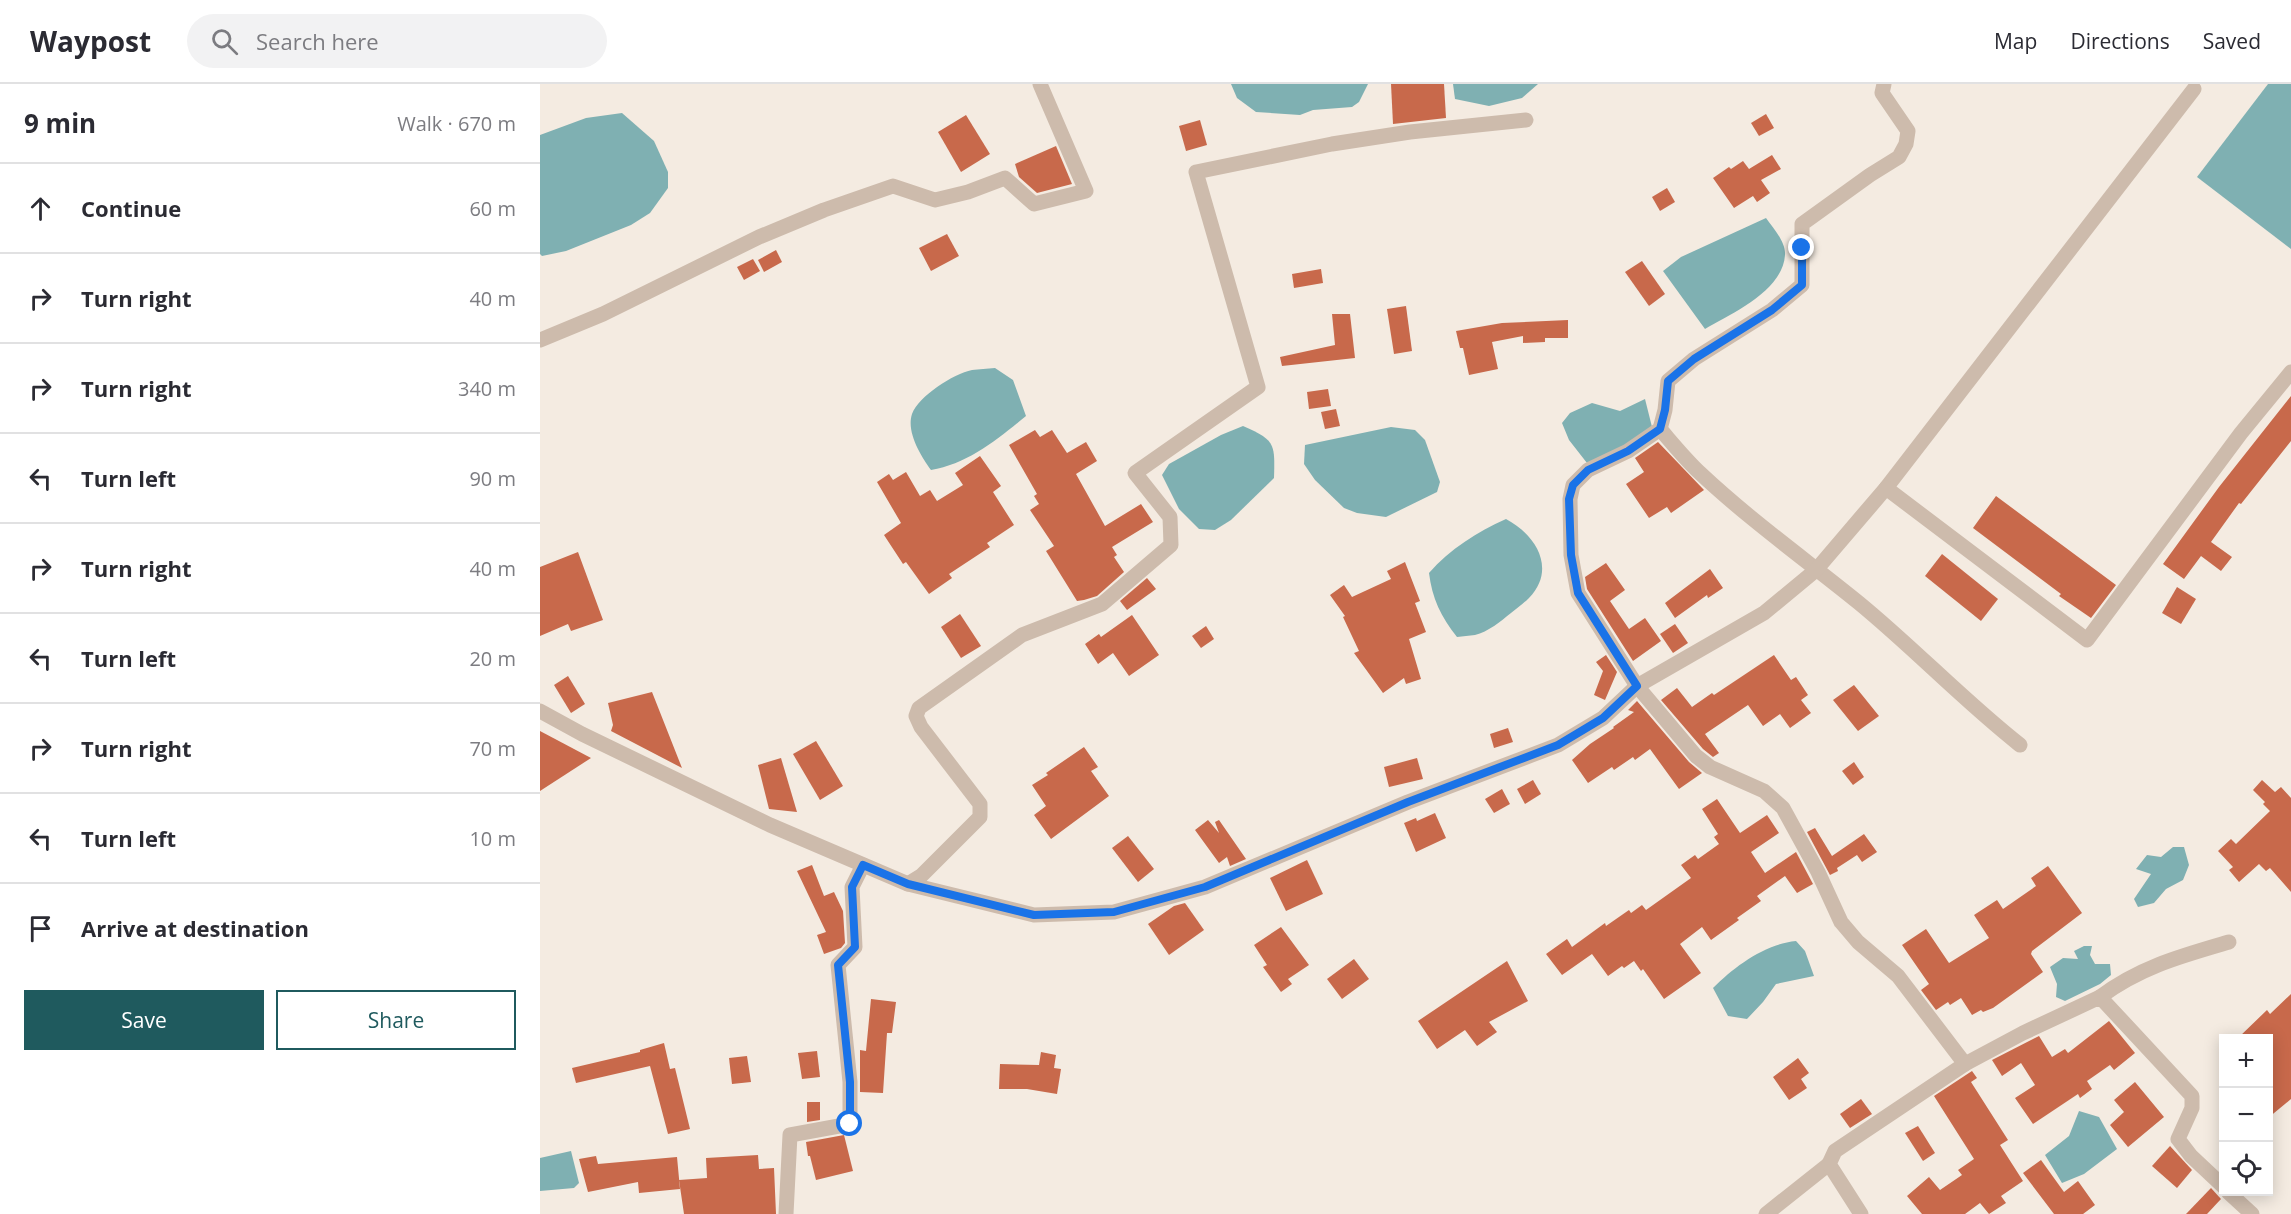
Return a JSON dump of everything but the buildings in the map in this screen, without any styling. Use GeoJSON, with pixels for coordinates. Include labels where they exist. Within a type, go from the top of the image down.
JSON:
{"type":"FeatureCollection","features":[{"type":"Feature","properties":{"kind":"street"},"geometry":{"type":"LineString","coordinates":[[540,340],[603,314],[759,237],[824,210],[893,186],[935,200],[968,192],[1005,178],[1034,204],[1086,191],[1040,84]]}},
{"type":"Feature","properties":{"kind":"street"},"geometry":{"type":"LineString","coordinates":[[1884,84],[1882,93],[1908,131],[1906,144],[1899,157],[1802,224],[1802,285],[1772,310],[1694,359],[1668,381],[1665,410],[1660,429],[1628,451],[1588,470],[1573,485],[1569,499],[1571,555],[1578,593],[1637,686],[1696,756],[1710,767],[1764,791],[1783,808],[1818,872],[1841,922],[1858,942],[1898,976],[1965,1064]]}},
{"type":"Feature","properties":{"kind":"street"},"geometry":{"type":"LineString","coordinates":[[540,711],[582,734],[770,825],[908,884],[1034,915],[1114,912],[1205,887],[1408,802],[1558,745],[1603,718],[1637,686],[1764,613],[1816,570],[1886,488],[2194,89]]}},
{"type":"Feature","properties":{"kind":"street"},"geometry":{"type":"LineString","coordinates":[[908,884],[921,876],[980,817],[980,804],[957,771],[921,727],[916,716],[919,708],[1022,635],[1102,604],[1171,545],[1170,518],[1136,473],[1258,387],[1197,172],[1332,144],[1410,132],[1526,120]]}},
{"type":"Feature","properties":{"kind":"street"},"geometry":{"type":"LineString","coordinates":[[1886,488],[2087,640],[2241,434],[2291,372]]}},
{"type":"Feature","properties":{"kind":"street"},"geometry":{"type":"LineString","coordinates":[[1660,429],[1699,472],[1859,603],[1922,657],[1992,723],[2020,745]]}},
{"type":"Feature","properties":{"kind":"street"},"geometry":{"type":"LineString","coordinates":[[786,1214],[790,1135],[850,1124],[850,1082],[838,965],[855,947],[852,887],[863,865]]}},
{"type":"Feature","properties":{"kind":"street"},"geometry":{"type":"LineString","coordinates":[[1766,1214],[1829,1164],[1835,1151],[1851,1138],[1965,1064],[2032,1028],[2100,997],[2122,980],[2155,965],[2229,942]]}},
{"type":"Feature","properties":{"kind":"street"},"geometry":{"type":"LineString","coordinates":[[2100,997],[2192,1096],[2192,1108],[2178,1139],[2191,1156],[2219,1183]]}},
{"type":"Feature","properties":{"kind":"street"},"geometry":{"type":"LineString","coordinates":[[1829,1164],[1861,1214]]}},
{"type":"Feature","properties":{"kind":"street"},"geometry":{"type":"LineString","coordinates":[[2233,1196],[2252,1214]]}},
{"type":"Feature","properties":{"kind":"water"},"geometry":{"type":"Polygon","coordinates":[[[1231,84],[1368,84],[1359,102],[1352,107],[1313,110],[1300,115],[1256,112],[1237,98],[1231,84]]]}},
{"type":"Feature","properties":{"kind":"water"},"geometry":{"type":"Polygon","coordinates":[[[1453,84],[1538,84],[1522,98],[1489,106],[1455,99],[1453,84]]]}},
{"type":"Feature","properties":{"kind":"water"},"geometry":{"type":"Polygon","coordinates":[[[2268,84],[2291,84],[2291,249],[2197,177],[2268,84]]]}},
{"type":"Feature","properties":{"kind":"water"},"geometry":{"type":"Polygon","coordinates":[[[622,113],[654,141],[668,172],[668,188],[650,213],[631,225],[566,251],[542,256],[540,254],[540,135],[586,118],[622,113]]]}},
{"type":"Feature","properties":{"kind":"water"},"geometry":{"type":"Polygon","coordinates":[[[1766,218],[1785,250],[1782,268],[1775,280],[1754,300],[1705,329],[1663,271],[1681,257],[1766,218]]]}},
{"type":"Feature","properties":{"kind":"water"},"geometry":{"type":"Polygon","coordinates":[[[995,368],[1013,380],[1026,416],[993,442],[970,456],[945,467],[931,470],[919,451],[911,428],[912,414],[916,407],[929,393],[964,372],[995,368]]]}},
{"type":"Feature","properties":{"kind":"water"},"geometry":{"type":"Polygon","coordinates":[[[1645,399],[1652,427],[1629,446],[1587,463],[1569,440],[1562,423],[1570,413],[1592,403],[1620,411],[1645,399]]]}},
{"type":"Feature","properties":{"kind":"water"},"geometry":{"type":"Polygon","coordinates":[[[1243,426],[1261,435],[1271,444],[1274,457],[1274,478],[1231,520],[1215,530],[1199,529],[1179,509],[1162,475],[1169,464],[1221,435],[1243,426]]]}},
{"type":"Feature","properties":{"kind":"water"},"geometry":{"type":"Polygon","coordinates":[[[1391,427],[1415,430],[1425,440],[1440,482],[1437,492],[1386,517],[1357,513],[1344,508],[1315,480],[1304,464],[1305,445],[1391,427]]]}},
{"type":"Feature","properties":{"kind":"water"},"geometry":{"type":"Polygon","coordinates":[[[1506,519],[1517,526],[1534,543],[1542,564],[1537,587],[1529,598],[1489,629],[1480,634],[1457,637],[1438,607],[1429,573],[1464,542],[1506,519]]]}},
{"type":"Feature","properties":{"kind":"water"},"geometry":{"type":"Polygon","coordinates":[[[2173,847],[2184,847],[2189,865],[2183,880],[2166,889],[2154,903],[2138,907],[2134,899],[2151,874],[2136,869],[2147,855],[2161,857],[2173,847]]]}},
{"type":"Feature","properties":{"kind":"water"},"geometry":{"type":"Polygon","coordinates":[[[1796,941],[1805,951],[1814,976],[1776,984],[1747,1019],[1728,1016],[1713,988],[1751,957],[1784,943],[1796,941]]]}},
{"type":"Feature","properties":{"kind":"water"},"geometry":{"type":"Polygon","coordinates":[[[2084,946],[2092,946],[2090,955],[2095,964],[2110,964],[2111,975],[2100,984],[2065,1001],[2056,997],[2057,984],[2050,967],[2063,958],[2078,959],[2074,951],[2084,946]]]}},
{"type":"Feature","properties":{"kind":"water"},"geometry":{"type":"Polygon","coordinates":[[[2079,1111],[2099,1117],[2117,1149],[2084,1174],[2062,1183],[2045,1155],[2069,1136],[2079,1111]]]}},
{"type":"Feature","properties":{"kind":"water"},"geometry":{"type":"Polygon","coordinates":[[[571,1151],[579,1183],[574,1188],[540,1191],[540,1158],[571,1151]]]}},
{"type":"Feature","properties":{"kind":"route"},"geometry":{"type":"LineString","coordinates":[[850,1124],[850,1082],[838,965],[855,947],[852,887],[863,865],[908,884],[1034,915],[1114,912],[1205,887],[1408,802],[1558,745],[1603,718],[1637,686],[1578,593],[1571,555],[1569,499],[1573,485],[1588,470],[1628,451],[1660,429],[1665,410],[1668,381],[1694,359],[1772,310],[1802,285],[1802,248]]}}]}
